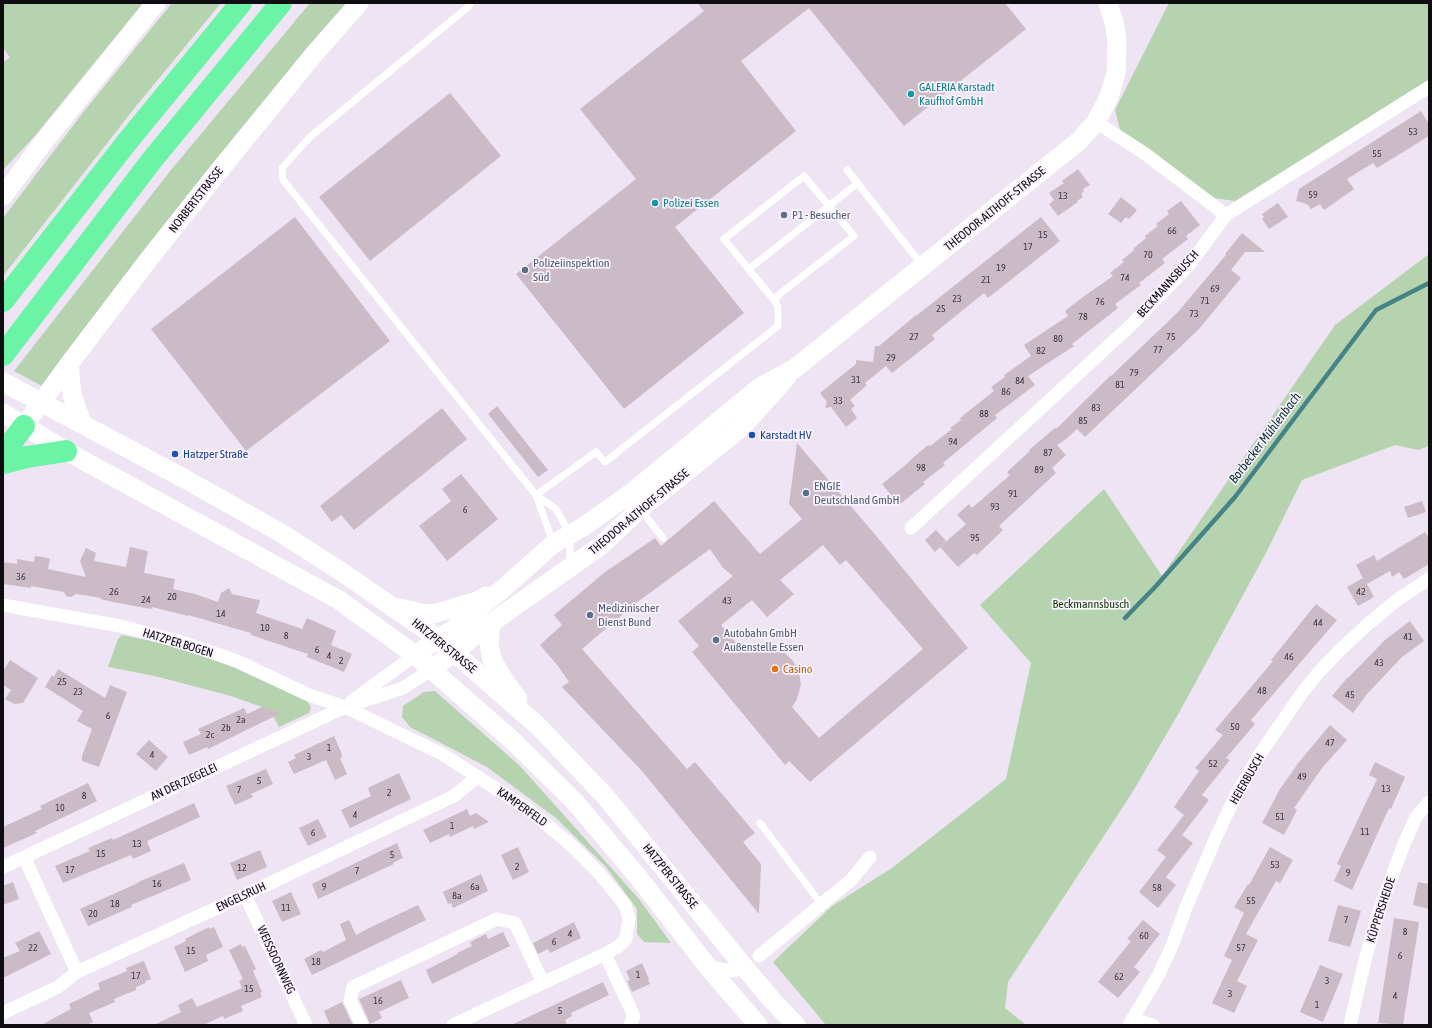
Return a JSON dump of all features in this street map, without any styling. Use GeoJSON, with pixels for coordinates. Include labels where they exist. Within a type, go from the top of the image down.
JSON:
{"type":"FeatureCollection","features":[{"type":"Feature","properties":{"kind":"highway"},"geometry":{"type":"LineString","coordinates":[[3,301],[127,142],[241,3]]}},
{"type":"Feature","properties":{"kind":"highway"},"geometry":{"type":"LineString","coordinates":[[3,355],[152,160],[281,3]]}},
{"type":"Feature","properties":{"kind":"highway"},"geometry":{"type":"LineString","coordinates":[[3,454],[24,426]]}},
{"type":"Feature","properties":{"kind":"highway"},"geometry":{"type":"LineString","coordinates":[[3,463],[27,457],[66,451]]}},
{"type":"Feature","properties":{"kind":"main road"},"geometry":{"type":"LineString","coordinates":[[3,196],[42,144],[156,3]]}},
{"type":"Feature","properties":{"kind":"main road","name":"NORBERTSTRASSE"},"geometry":{"type":"LineString","coordinates":[[24,426],[149,259],[315,53],[359,3]]}},
{"type":"Feature","properties":{"kind":"main road","name":"THEODOR-ALTHOFF-STRASSE"},"geometry":{"type":"LineString","coordinates":[[440,640],[505,587],[553,544],[583,527],[636,501],[743,426],[794,369],[1079,141],[1096,122],[1109,97],[1116,73],[1117,44],[1115,26],[1108,3]]}},
{"type":"Feature","properties":{"kind":"main road"},"geometry":{"type":"LineString","coordinates":[[69,364],[72,395],[82,423]]}},
{"type":"Feature","properties":{"kind":"main road","name":"HATZPER STRASSE"},"geometry":{"type":"LineString","coordinates":[[3,382],[82,423],[281,533],[342,572],[440,640],[538,726],[607,798],[752,962],[772,1000],[796,1025]]}},
{"type":"Feature","properties":{"kind":"main road","name":"HATZPER STRASSE"},"geometry":{"type":"LineString","coordinates":[[3,414],[66,451],[339,600],[416,655],[513,741],[575,802],[639,878],[708,967],[758,1025]]}},
{"type":"Feature","properties":{"kind":"main road","name":"THEODOR-ALTHOFF-STRASSE"},"geometry":{"type":"LineString","coordinates":[[432,669],[491,623],[599,548],[636,501]]}},
{"type":"Feature","properties":{"kind":"main road"},"geometry":{"type":"LineString","coordinates":[[391,606],[421,613],[434,614],[477,601],[505,587]]}},
{"type":"Feature","properties":{"kind":"main road"},"geometry":{"type":"LineString","coordinates":[[491,623],[489,644],[492,660],[506,683],[538,726]]}},
{"type":"Feature","properties":{"kind":"main road","name":"AN DER ZIEGELEI"},"geometry":{"type":"LineString","coordinates":[[416,655],[440,640]]}},
{"type":"Feature","properties":{"kind":"street","name":"BECKMANNSBUSCH"},"geometry":{"type":"LineString","coordinates":[[911,528],[1132,325],[1190,264],[1226,215],[1429,87]]}},
{"type":"Feature","properties":{"kind":"street"},"geometry":{"type":"LineString","coordinates":[[1096,122],[1144,153],[1226,215]]}},
{"type":"Feature","properties":{"kind":"street","name":"HEIERBUSCH"},"geometry":{"type":"LineString","coordinates":[[1130,1022],[1158,976],[1172,946],[1185,910],[1217,835],[1236,795],[1260,754],[1302,693],[1318,673],[1341,649],[1397,600],[1429,579]]}},
{"type":"Feature","properties":{"kind":"street","name":"HATZPER BOGEN"},"geometry":{"type":"LineString","coordinates":[[3,605],[120,626],[178,641],[237,661],[309,695],[345,707]]}},
{"type":"Feature","properties":{"kind":"street","name":"AN DER ZIEGELEI"},"geometry":{"type":"LineString","coordinates":[[345,707],[416,655]]}},
{"type":"Feature","properties":{"kind":"street","name":"AN DER ZIEGELEI"},"geometry":{"type":"LineString","coordinates":[[3,867],[345,707],[402,688],[432,669]]}},
{"type":"Feature","properties":{"kind":"street","name":"KAMPERFELD"},"geometry":{"type":"LineString","coordinates":[[345,707],[442,754],[528,810],[570,844],[598,872],[625,906],[629,918],[626,939],[619,946],[605,954],[453,1025]]}},
{"type":"Feature","properties":{"kind":"street","name":"ENGELSRUH"},"geometry":{"type":"LineString","coordinates":[[3,1014],[58,987],[77,972],[245,895],[454,796],[477,777]]}},
{"type":"Feature","properties":{"kind":"street","name":"KÜPPERSHEIDE"},"geometry":{"type":"LineString","coordinates":[[1350,1025],[1365,960],[1378,914],[1404,844],[1416,818],[1429,802]]}},
{"type":"Feature","properties":{"kind":"street"},"geometry":{"type":"LineString","coordinates":[[708,967],[733,971],[752,962],[851,880],[870,857]]}},
{"type":"Feature","properties":{"kind":"street"},"geometry":{"type":"LineString","coordinates":[[24,858],[77,972]]}},
{"type":"Feature","properties":{"kind":"street","name":"WEISSDORNWEG"},"geometry":{"type":"LineString","coordinates":[[245,895],[305,1025]]}},
{"type":"Feature","properties":{"kind":"street"},"geometry":{"type":"LineString","coordinates":[[362,1025],[350,1000],[353,987],[497,919],[515,923],[543,983]]}},
{"type":"Feature","properties":{"kind":"street"},"geometry":{"type":"LineString","coordinates":[[605,954],[634,1016],[630,1025]]}},
{"type":"Feature","properties":{"kind":"street"},"geometry":{"type":"LineString","coordinates":[[1130,1022],[1153,1025]]}},
{"type":"Feature","properties":{"kind":"lane"},"geometry":{"type":"LineString","coordinates":[[471,3],[310,137],[282,168],[283,180],[536,495],[556,509],[570,534],[570,567]]}},
{"type":"Feature","properties":{"kind":"lane"},"geometry":{"type":"LineString","coordinates":[[847,170],[923,267]]}},
{"type":"Feature","properties":{"kind":"lane"},"geometry":{"type":"LineString","coordinates":[[536,495],[596,452],[605,462],[778,326],[778,307],[774,300],[724,239],[804,176],[854,236],[781,292],[774,300]]}},
{"type":"Feature","properties":{"kind":"lane"},"geometry":{"type":"LineString","coordinates":[[749,269],[858,183]]}},
{"type":"Feature","properties":{"kind":"lane"},"geometry":{"type":"LineString","coordinates":[[536,495],[553,544]]}},
{"type":"Feature","properties":{"kind":"lane"},"geometry":{"type":"LineString","coordinates":[[636,501],[663,538]]}},
{"type":"Feature","properties":{"kind":"lane"},"geometry":{"type":"LineString","coordinates":[[760,823],[822,905]]}},
{"type":"Feature","properties":{"kind":"green space"},"geometry":{"type":"Polygon","coordinates":[[[3,3],[143,3],[33,138],[3,170],[3,62],[10,58],[3,47],[3,3]]]}},
{"type":"Feature","properties":{"kind":"green space"},"geometry":{"type":"Polygon","coordinates":[[[172,3],[221,3],[137,105],[3,276],[3,218],[85,110],[172,3]]]}},
{"type":"Feature","properties":{"kind":"green space"},"geometry":{"type":"Polygon","coordinates":[[[310,3],[348,3],[42,386],[14,371],[171,170],[310,3]]]}},
{"type":"Feature","properties":{"kind":"green space"},"geometry":{"type":"Polygon","coordinates":[[[1169,3],[1429,3],[1429,81],[1235,201],[1213,198],[1121,133],[1115,110],[1169,3]]]}},
{"type":"Feature","properties":{"kind":"green space","name":"Beckmannsbusch"},"geometry":{"type":"Polygon","coordinates":[[[1429,254],[1429,446],[1418,450],[1395,445],[1302,480],[1267,551],[1180,711],[1132,793],[1008,982],[1005,1008],[1026,1025],[826,1025],[773,962],[832,906],[892,868],[1006,779],[1031,663],[980,605],[1104,489],[1162,576],[1335,325],[1429,254]]]}},
{"type":"Feature","properties":{"kind":"green space"},"geometry":{"type":"Polygon","coordinates":[[[122,635],[157,642],[201,655],[235,668],[307,701],[311,707],[309,713],[279,727],[270,710],[231,696],[155,676],[108,667],[118,639],[122,635]]]}},
{"type":"Feature","properties":{"kind":"green space"},"geometry":{"type":"Polygon","coordinates":[[[435,691],[520,766],[639,899],[671,943],[644,942],[637,934],[637,909],[606,867],[556,818],[487,767],[410,727],[402,717],[403,706],[424,692],[435,691]]]}},
{"type":"Feature","properties":{"kind":"building","name":"Polizei Essen"},"geometry":{"type":"Polygon","coordinates":[[[697,3],[1005,3],[1026,29],[904,126],[809,8],[741,61],[796,131],[675,227],[744,313],[624,409],[516,274],[636,179],[580,109],[704,11],[697,3]]]}},
{"type":"Feature","properties":{"kind":"building"},"geometry":{"type":"Polygon","coordinates":[[[450,93],[501,156],[370,261],[319,197],[450,93]]]}},
{"type":"Feature","properties":{"kind":"building"},"geometry":{"type":"Polygon","coordinates":[[[1421,111],[1429,124],[1429,136],[1377,168],[1373,163],[1347,179],[1354,189],[1324,210],[1320,204],[1311,209],[1307,204],[1296,201],[1299,189],[1421,111]]]}},
{"type":"Feature","properties":{"kind":"building"},"geometry":{"type":"Polygon","coordinates":[[[1078,169],[1090,185],[1083,189],[1084,191],[1081,194],[1083,197],[1077,201],[1078,202],[1058,216],[1049,204],[1054,200],[1049,193],[1064,183],[1062,181],[1078,169]]]}},
{"type":"Feature","properties":{"kind":"building"},"geometry":{"type":"Polygon","coordinates":[[[1121,197],[1137,210],[1129,219],[1126,217],[1121,223],[1108,214],[1121,197]]]}},
{"type":"Feature","properties":{"kind":"building"},"geometry":{"type":"Polygon","coordinates":[[[1181,201],[1200,225],[1186,236],[1188,239],[1162,259],[1165,263],[1139,283],[1141,285],[1115,304],[1118,308],[1072,344],[1074,346],[1028,376],[1035,385],[995,415],[997,418],[943,463],[945,465],[923,482],[925,484],[899,505],[882,484],[928,445],[930,446],[952,429],[950,428],[961,420],[960,418],[994,391],[991,387],[1005,377],[1004,375],[1031,356],[1024,345],[1068,316],[1065,311],[1113,276],[1110,273],[1124,262],[1122,260],[1146,238],[1145,236],[1158,226],[1156,224],[1169,214],[1167,211],[1181,201]]]}},
{"type":"Feature","properties":{"kind":"building"},"geometry":{"type":"Polygon","coordinates":[[[1278,203],[1288,217],[1269,229],[1262,219],[1264,217],[1262,214],[1278,203]]]}},
{"type":"Feature","properties":{"kind":"building"},"geometry":{"type":"Polygon","coordinates":[[[295,217],[390,341],[246,451],[151,329],[295,217]]]}},
{"type":"Feature","properties":{"kind":"building"},"geometry":{"type":"Polygon","coordinates":[[[1041,217],[1060,241],[988,298],[984,293],[932,335],[935,339],[892,373],[886,366],[865,383],[867,385],[850,400],[855,406],[851,409],[857,418],[846,427],[831,407],[825,408],[827,402],[820,393],[856,364],[856,360],[873,362],[875,346],[879,346],[916,315],[1041,217]]]}},
{"type":"Feature","properties":{"kind":"building"},"geometry":{"type":"Polygon","coordinates":[[[1242,233],[1265,252],[1245,252],[1231,270],[1241,278],[1199,329],[1085,437],[1077,429],[1057,445],[1066,455],[1052,468],[1056,473],[999,526],[1003,530],[977,555],[974,553],[958,567],[940,547],[966,524],[957,515],[969,504],[972,508],[1010,475],[1007,472],[1030,451],[1029,450],[1055,428],[1056,429],[1177,313],[1226,255],[1225,254],[1242,233]]]}},
{"type":"Feature","properties":{"kind":"building"},"geometry":{"type":"Polygon","coordinates":[[[497,406],[548,470],[538,477],[488,414],[497,406]]]}},
{"type":"Feature","properties":{"kind":"building"},"geometry":{"type":"Polygon","coordinates":[[[442,408],[467,439],[354,530],[341,515],[332,522],[320,506],[442,408]]]}},
{"type":"Feature","properties":{"kind":"building"},"geometry":{"type":"Polygon","coordinates":[[[797,443],[878,538],[968,648],[810,782],[789,761],[785,765],[692,652],[699,646],[678,621],[733,576],[723,568],[710,549],[636,603],[582,649],[687,769],[695,762],[755,833],[743,842],[761,864],[759,914],[642,771],[562,687],[569,682],[558,666],[540,645],[562,625],[554,615],[605,572],[655,538],[661,546],[714,501],[760,554],[802,519],[789,504],[797,443]],[[823,545],[780,580],[794,594],[767,617],[752,600],[721,625],[744,652],[752,648],[769,646],[784,652],[793,661],[798,668],[801,684],[797,699],[792,707],[819,738],[923,649],[846,560],[840,565],[823,545]]]}},
{"type":"Feature","properties":{"kind":"building"},"geometry":{"type":"Polygon","coordinates":[[[461,474],[498,519],[447,561],[419,526],[451,501],[442,489],[461,474]]]}},
{"type":"Feature","properties":{"kind":"building"},"geometry":{"type":"Polygon","coordinates":[[[1422,501],[1426,512],[1408,518],[1404,507],[1422,501]]]}},
{"type":"Feature","properties":{"kind":"building"},"geometry":{"type":"Polygon","coordinates":[[[936,530],[946,541],[935,552],[925,540],[936,530]]]}},
{"type":"Feature","properties":{"kind":"building"},"geometry":{"type":"Polygon","coordinates":[[[1425,532],[1429,538],[1429,564],[1404,579],[1399,572],[1392,577],[1390,571],[1367,584],[1374,597],[1358,606],[1347,587],[1363,578],[1356,565],[1374,555],[1377,561],[1425,532]]]}},
{"type":"Feature","properties":{"kind":"building"},"geometry":{"type":"Polygon","coordinates":[[[130,547],[148,551],[144,573],[175,579],[173,589],[195,594],[218,602],[221,593],[229,588],[232,594],[259,600],[256,613],[302,629],[307,618],[336,631],[331,645],[352,654],[344,672],[307,657],[308,654],[251,635],[251,633],[188,615],[152,607],[151,609],[76,594],[71,597],[66,596],[64,592],[31,586],[31,588],[3,584],[3,562],[17,564],[17,559],[34,562],[35,556],[43,557],[50,559],[48,569],[86,577],[80,561],[86,548],[96,553],[94,561],[126,567],[130,547]]]}},
{"type":"Feature","properties":{"kind":"building"},"geometry":{"type":"Polygon","coordinates":[[[1316,604],[1337,620],[1251,720],[1255,724],[1226,758],[1230,760],[1202,795],[1209,800],[1182,835],[1193,843],[1166,877],[1176,885],[1158,908],[1139,892],[1166,857],[1157,850],[1184,815],[1174,807],[1199,771],[1195,768],[1223,735],[1215,730],[1273,661],[1271,660],[1316,604]]]}},
{"type":"Feature","properties":{"kind":"building"},"geometry":{"type":"Polygon","coordinates":[[[1410,621],[1424,641],[1402,657],[1367,694],[1353,713],[1332,696],[1347,678],[1385,640],[1410,621]]]}},
{"type":"Feature","properties":{"kind":"building"},"geometry":{"type":"Polygon","coordinates":[[[10,660],[38,678],[23,703],[14,704],[5,699],[11,690],[3,685],[3,671],[10,660]]]}},
{"type":"Feature","properties":{"kind":"building"},"geometry":{"type":"Polygon","coordinates":[[[58,669],[105,698],[110,685],[127,692],[99,767],[82,761],[82,756],[92,729],[77,721],[83,711],[45,687],[52,675],[54,677],[58,669]]]}},
{"type":"Feature","properties":{"kind":"building"},"geometry":{"type":"Polygon","coordinates":[[[262,707],[281,713],[208,749],[207,747],[189,755],[183,742],[201,734],[198,729],[244,708],[247,714],[262,707]]]}},
{"type":"Feature","properties":{"kind":"building"},"geometry":{"type":"Polygon","coordinates":[[[1330,725],[1347,740],[1322,768],[1294,808],[1297,810],[1284,835],[1262,823],[1280,789],[1299,762],[1330,725]]]}},
{"type":"Feature","properties":{"kind":"building"},"geometry":{"type":"Polygon","coordinates":[[[334,736],[341,752],[342,757],[340,758],[347,774],[335,780],[326,760],[294,774],[288,762],[296,758],[294,755],[334,736]]]}},
{"type":"Feature","properties":{"kind":"building"},"geometry":{"type":"Polygon","coordinates":[[[149,740],[168,757],[156,771],[136,754],[149,740]]]}},
{"type":"Feature","properties":{"kind":"building"},"geometry":{"type":"Polygon","coordinates":[[[1375,762],[1405,777],[1391,809],[1389,808],[1352,890],[1334,881],[1341,866],[1337,864],[1377,779],[1369,775],[1375,762]]]}},
{"type":"Feature","properties":{"kind":"building"},"geometry":{"type":"Polygon","coordinates":[[[266,769],[273,784],[251,794],[253,797],[235,805],[226,786],[266,769]]]}},
{"type":"Feature","properties":{"kind":"building"},"geometry":{"type":"Polygon","coordinates":[[[399,773],[411,799],[350,828],[341,810],[371,796],[368,788],[399,773]]]}},
{"type":"Feature","properties":{"kind":"building"},"geometry":{"type":"Polygon","coordinates":[[[88,783],[97,801],[35,831],[37,833],[3,848],[3,827],[42,809],[40,806],[88,783]]]}},
{"type":"Feature","properties":{"kind":"building"},"geometry":{"type":"Polygon","coordinates":[[[194,803],[200,817],[147,841],[151,851],[133,859],[131,855],[63,883],[55,866],[90,851],[88,848],[112,838],[113,840],[194,803]]]}},
{"type":"Feature","properties":{"kind":"building"},"geometry":{"type":"Polygon","coordinates":[[[467,809],[470,816],[476,813],[489,822],[474,829],[473,826],[450,837],[449,834],[430,843],[423,830],[467,809]]]}},
{"type":"Feature","properties":{"kind":"building"},"geometry":{"type":"Polygon","coordinates":[[[318,819],[327,837],[308,846],[299,828],[318,819]]]}},
{"type":"Feature","properties":{"kind":"building"},"geometry":{"type":"Polygon","coordinates":[[[397,843],[403,858],[393,863],[394,864],[318,899],[312,884],[397,843]]]}},
{"type":"Feature","properties":{"kind":"building"},"geometry":{"type":"Polygon","coordinates":[[[518,847],[529,872],[513,880],[501,855],[518,847]]]}},
{"type":"Feature","properties":{"kind":"building"},"geometry":{"type":"Polygon","coordinates":[[[1270,847],[1293,860],[1280,883],[1276,881],[1246,934],[1258,940],[1237,981],[1247,986],[1234,1013],[1212,1003],[1232,960],[1224,956],[1244,913],[1234,907],[1248,884],[1249,885],[1270,847]]]}},
{"type":"Feature","properties":{"kind":"building"},"geometry":{"type":"Polygon","coordinates":[[[260,850],[267,867],[237,880],[230,863],[260,850]]]}},
{"type":"Feature","properties":{"kind":"building"},"geometry":{"type":"Polygon","coordinates":[[[184,863],[191,880],[131,905],[132,907],[88,926],[80,909],[138,882],[184,863]]]}},
{"type":"Feature","properties":{"kind":"building"},"geometry":{"type":"Polygon","coordinates":[[[481,874],[488,891],[453,908],[451,903],[448,904],[443,892],[481,874]]]}},
{"type":"Feature","properties":{"kind":"building"},"geometry":{"type":"Polygon","coordinates":[[[13,882],[19,899],[3,905],[3,886],[13,882]]]}},
{"type":"Feature","properties":{"kind":"building"},"geometry":{"type":"Polygon","coordinates":[[[1418,882],[1429,884],[1429,909],[1413,905],[1418,882]]]}},
{"type":"Feature","properties":{"kind":"building"},"geometry":{"type":"Polygon","coordinates":[[[291,892],[301,914],[282,922],[272,901],[291,892]]]}},
{"type":"Feature","properties":{"kind":"building"},"geometry":{"type":"Polygon","coordinates":[[[418,905],[426,920],[312,975],[304,959],[321,950],[323,952],[346,940],[340,924],[349,920],[356,935],[418,905]]]}},
{"type":"Feature","properties":{"kind":"building"},"geometry":{"type":"Polygon","coordinates":[[[1338,905],[1361,911],[1350,947],[1328,941],[1338,905]]]}},
{"type":"Feature","properties":{"kind":"building"},"geometry":{"type":"Polygon","coordinates":[[[1394,918],[1419,922],[1403,1025],[1378,1023],[1394,918]]]}},
{"type":"Feature","properties":{"kind":"building"},"geometry":{"type":"Polygon","coordinates":[[[1143,920],[1160,934],[1134,967],[1140,972],[1118,998],[1098,982],[1131,941],[1127,939],[1143,920]]]}},
{"type":"Feature","properties":{"kind":"building"},"geometry":{"type":"Polygon","coordinates":[[[574,922],[581,938],[550,953],[548,949],[538,954],[533,943],[574,922]]]}},
{"type":"Feature","properties":{"kind":"building"},"geometry":{"type":"Polygon","coordinates":[[[209,927],[210,929],[214,927],[223,947],[206,955],[208,961],[185,972],[174,947],[186,941],[185,939],[209,927]]]}},
{"type":"Feature","properties":{"kind":"building"},"geometry":{"type":"Polygon","coordinates":[[[39,931],[51,954],[3,978],[3,958],[20,951],[15,943],[39,931]]]}},
{"type":"Feature","properties":{"kind":"building"},"geometry":{"type":"Polygon","coordinates":[[[503,932],[510,946],[432,984],[426,970],[472,946],[470,942],[486,934],[488,939],[503,932]]]}},
{"type":"Feature","properties":{"kind":"building"},"geometry":{"type":"Polygon","coordinates":[[[241,944],[242,947],[245,946],[256,969],[253,971],[262,992],[260,993],[262,997],[241,1006],[243,1011],[224,1019],[223,1016],[203,1025],[154,1025],[181,1012],[178,1005],[192,998],[197,1007],[242,988],[239,981],[243,979],[229,950],[241,944]]]}},
{"type":"Feature","properties":{"kind":"building"},"geometry":{"type":"Polygon","coordinates":[[[144,961],[151,979],[136,987],[136,990],[114,999],[115,1002],[89,1013],[93,1022],[86,1025],[41,1025],[71,1009],[69,1004],[100,989],[98,983],[127,971],[126,968],[144,961]]]}},
{"type":"Feature","properties":{"kind":"building"},"geometry":{"type":"Polygon","coordinates":[[[642,963],[650,984],[632,992],[627,981],[630,980],[626,971],[642,963]]]}},
{"type":"Feature","properties":{"kind":"building"},"geometry":{"type":"Polygon","coordinates":[[[1320,965],[1343,974],[1323,1022],[1300,1012],[1320,965]]]}},
{"type":"Feature","properties":{"kind":"building"},"geometry":{"type":"Polygon","coordinates":[[[401,980],[409,998],[379,1012],[382,1018],[370,1024],[359,999],[401,980]]]}},
{"type":"Feature","properties":{"kind":"building"},"geometry":{"type":"Polygon","coordinates":[[[603,982],[609,995],[571,1013],[572,1016],[565,1020],[567,1025],[511,1025],[603,982]]]}},
{"type":"Feature","properties":{"kind":"building"},"geometry":{"type":"Polygon","coordinates":[[[342,1002],[353,1025],[330,1025],[324,1011],[342,1002]]]}},
{"type":"Feature","properties":{"kind":"waterway","name":"Borbecker Mühlenbach"},"geometry":{"type":"LineString","coordinates":[[1125,618],[1156,586],[1235,497],[1376,310],[1429,283]]}},
{"type":"Feature","properties":{"kind":"place","name":"GALERIA Karstadt Kaufhof GmbH"},"geometry":{"type":"Point","coordinates":[911,94]}},
{"type":"Feature","properties":{"kind":"place","name":"Polizei Essen"},"geometry":{"type":"Point","coordinates":[655,203]}},
{"type":"Feature","properties":{"kind":"place","name":"P1 - Besucher"},"geometry":{"type":"Point","coordinates":[784,215]}},
{"type":"Feature","properties":{"kind":"place","name":"Polizeiinspektion Süd"},"geometry":{"type":"Point","coordinates":[525,270]}},
{"type":"Feature","properties":{"kind":"place","name":"Karstadt HV"},"geometry":{"type":"Point","coordinates":[752,435]}},
{"type":"Feature","properties":{"kind":"place","name":"Hatzper Straße"},"geometry":{"type":"Point","coordinates":[175,454]}},
{"type":"Feature","properties":{"kind":"place","name":"ENGIE Deutschland GmbH"},"geometry":{"type":"Point","coordinates":[806,493]}},
{"type":"Feature","properties":{"kind":"place","name":"Medizinischer Dienst Bund"},"geometry":{"type":"Point","coordinates":[590,615]}},
{"type":"Feature","properties":{"kind":"place","name":"Autobahn GmbH Außenstelle Essen"},"geometry":{"type":"Point","coordinates":[716,640]}},
{"type":"Feature","properties":{"kind":"place","name":"Casino"},"geometry":{"type":"Point","coordinates":[775,669]}}]}
